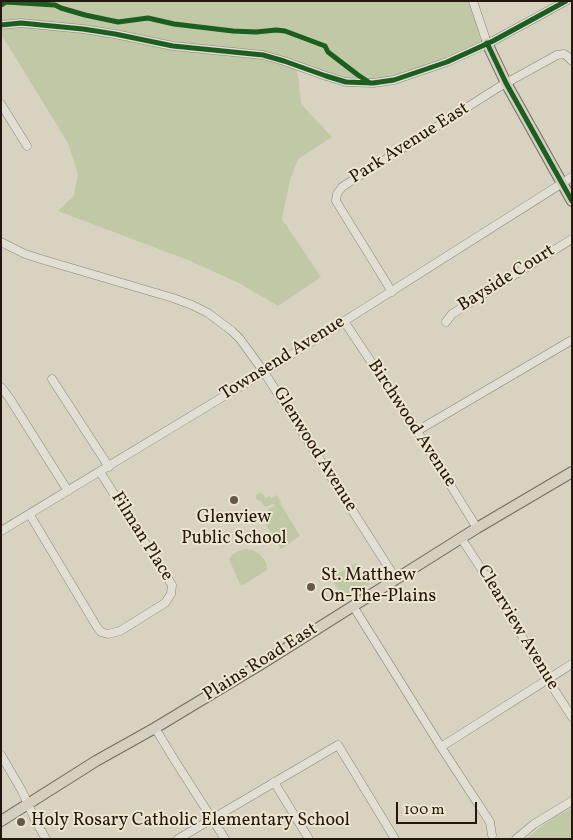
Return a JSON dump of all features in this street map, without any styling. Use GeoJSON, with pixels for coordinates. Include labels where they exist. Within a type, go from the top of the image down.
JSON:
{"type":"FeatureCollection","features":[{"type":"Feature","properties":{"kind":"main road"},"geometry":{"type":"LineString","coordinates":[[487,44],[506,83],[572,201]]}},
{"type":"Feature","properties":{"kind":"main road","name":"Plains Road East"},"geometry":{"type":"LineString","coordinates":[[1,821],[96,761],[266,661],[477,528],[572,472]]}},
{"type":"Feature","properties":{"kind":"street"},"geometry":{"type":"LineString","coordinates":[[473,1],[487,44]]}},
{"type":"Feature","properties":{"kind":"street"},"geometry":{"type":"LineString","coordinates":[[1,25],[21,23],[83,29],[173,46],[263,55],[346,82],[387,82],[404,78],[447,62],[487,44],[566,1]]}},
{"type":"Feature","properties":{"kind":"street"},"geometry":{"type":"LineString","coordinates":[[506,83],[557,55],[564,54],[572,61]]}},
{"type":"Feature","properties":{"kind":"street","name":"Park Avenue East"},"geometry":{"type":"LineString","coordinates":[[392,292],[340,210],[336,201],[337,194],[342,187],[506,83]]}},
{"type":"Feature","properties":{"kind":"street"},"geometry":{"type":"LineString","coordinates":[[1,104],[27,146]]}},
{"type":"Feature","properties":{"kind":"street","name":"Townsend Avenue"},"geometry":{"type":"LineString","coordinates":[[1,532],[264,372],[572,177]]}},
{"type":"Feature","properties":{"kind":"street","name":"Bayside Court"},"geometry":{"type":"LineString","coordinates":[[446,322],[452,314],[572,239]]}},
{"type":"Feature","properties":{"kind":"street","name":"Glenwood Avenue"},"geometry":{"type":"LineString","coordinates":[[1,242],[25,254],[192,305],[208,313],[232,331],[264,372],[396,579]]}},
{"type":"Feature","properties":{"kind":"street","name":"Birchwood Avenue"},"geometry":{"type":"LineString","coordinates":[[344,321],[417,431],[477,528]]}},
{"type":"Feature","properties":{"kind":"street"},"geometry":{"type":"LineString","coordinates":[[417,431],[572,340]]}},
{"type":"Feature","properties":{"kind":"street"},"geometry":{"type":"LineString","coordinates":[[52,379],[109,467]]}},
{"type":"Feature","properties":{"kind":"street"},"geometry":{"type":"LineString","coordinates":[[1,387],[68,490]]}},
{"type":"Feature","properties":{"kind":"street","name":"Filman Place"},"geometry":{"type":"LineString","coordinates":[[30,515],[97,627],[101,632],[108,634],[120,631],[165,603],[171,594],[172,585],[100,472]]}},
{"type":"Feature","properties":{"kind":"street","name":"Clearview Avenue"},"geometry":{"type":"LineString","coordinates":[[461,538],[572,717]]}},
{"type":"Feature","properties":{"kind":"street"},"geometry":{"type":"LineString","coordinates":[[353,606],[490,822],[492,835]]}},
{"type":"Feature","properties":{"kind":"street"},"geometry":{"type":"LineString","coordinates":[[441,747],[572,664]]}},
{"type":"Feature","properties":{"kind":"street"},"geometry":{"type":"LineString","coordinates":[[155,728],[225,839]]}},
{"type":"Feature","properties":{"kind":"street"},"geometry":{"type":"LineString","coordinates":[[178,839],[338,745],[395,839]]}},
{"type":"Feature","properties":{"kind":"street"},"geometry":{"type":"LineString","coordinates":[[1,754],[46,839]]}},
{"type":"Feature","properties":{"kind":"street"},"geometry":{"type":"LineString","coordinates":[[274,782],[310,839]]}},
{"type":"Feature","properties":{"kind":"street"},"geometry":{"type":"LineString","coordinates":[[516,839],[534,824],[572,801]]}},
{"type":"Feature","properties":{"kind":"green space"},"geometry":{"type":"Polygon","coordinates":[[[1,1],[470,1],[481,41],[462,53],[377,80],[355,80],[294,61],[298,76],[301,104],[332,137],[298,159],[290,180],[282,219],[321,277],[278,306],[239,283],[188,260],[58,211],[74,195],[78,174],[68,143],[1,34],[1,1]]]}},
{"type":"Feature","properties":{"kind":"green space"},"geometry":{"type":"Polygon","coordinates":[[[259,493],[263,494],[265,498],[277,495],[300,536],[281,549],[260,515],[276,505],[272,504],[265,507],[261,501],[256,499],[256,495],[259,493]]]}},
{"type":"Feature","properties":{"kind":"green space"},"geometry":{"type":"Polygon","coordinates":[[[246,549],[258,553],[263,558],[267,570],[243,585],[240,584],[229,559],[233,554],[246,549]]]}},
{"type":"Feature","properties":{"kind":"green space"},"geometry":{"type":"Polygon","coordinates":[[[356,563],[370,584],[345,600],[334,583],[337,581],[335,576],[356,563]]]}},
{"type":"Feature","properties":{"kind":"green space"},"geometry":{"type":"Polygon","coordinates":[[[572,808],[572,839],[525,839],[553,818],[572,808]]]}},
{"type":"Feature","properties":{"kind":"cycle path"},"geometry":{"type":"LineString","coordinates":[[1,25],[21,23],[83,29],[173,46],[263,55],[346,82],[373,83],[394,80],[447,62],[493,41],[566,1]]}},
{"type":"Feature","properties":{"kind":"cycle path"},"geometry":{"type":"LineString","coordinates":[[1,5],[6,2],[55,5],[85,15],[118,22],[148,18],[174,24],[233,31],[285,31],[325,46],[328,52],[370,83]]}},
{"type":"Feature","properties":{"kind":"cycle path"},"geometry":{"type":"LineString","coordinates":[[487,43],[506,83],[572,201]]}},
{"type":"Feature","properties":{"kind":"place","name":"Glenview Public School"},"geometry":{"type":"Point","coordinates":[234,500]}},
{"type":"Feature","properties":{"kind":"place","name":"St. Matthew On-The-Plains"},"geometry":{"type":"Point","coordinates":[311,587]}},
{"type":"Feature","properties":{"kind":"place","name":"Holy Rosary Catholic Elementary School"},"geometry":{"type":"Point","coordinates":[21,822]}}]}
